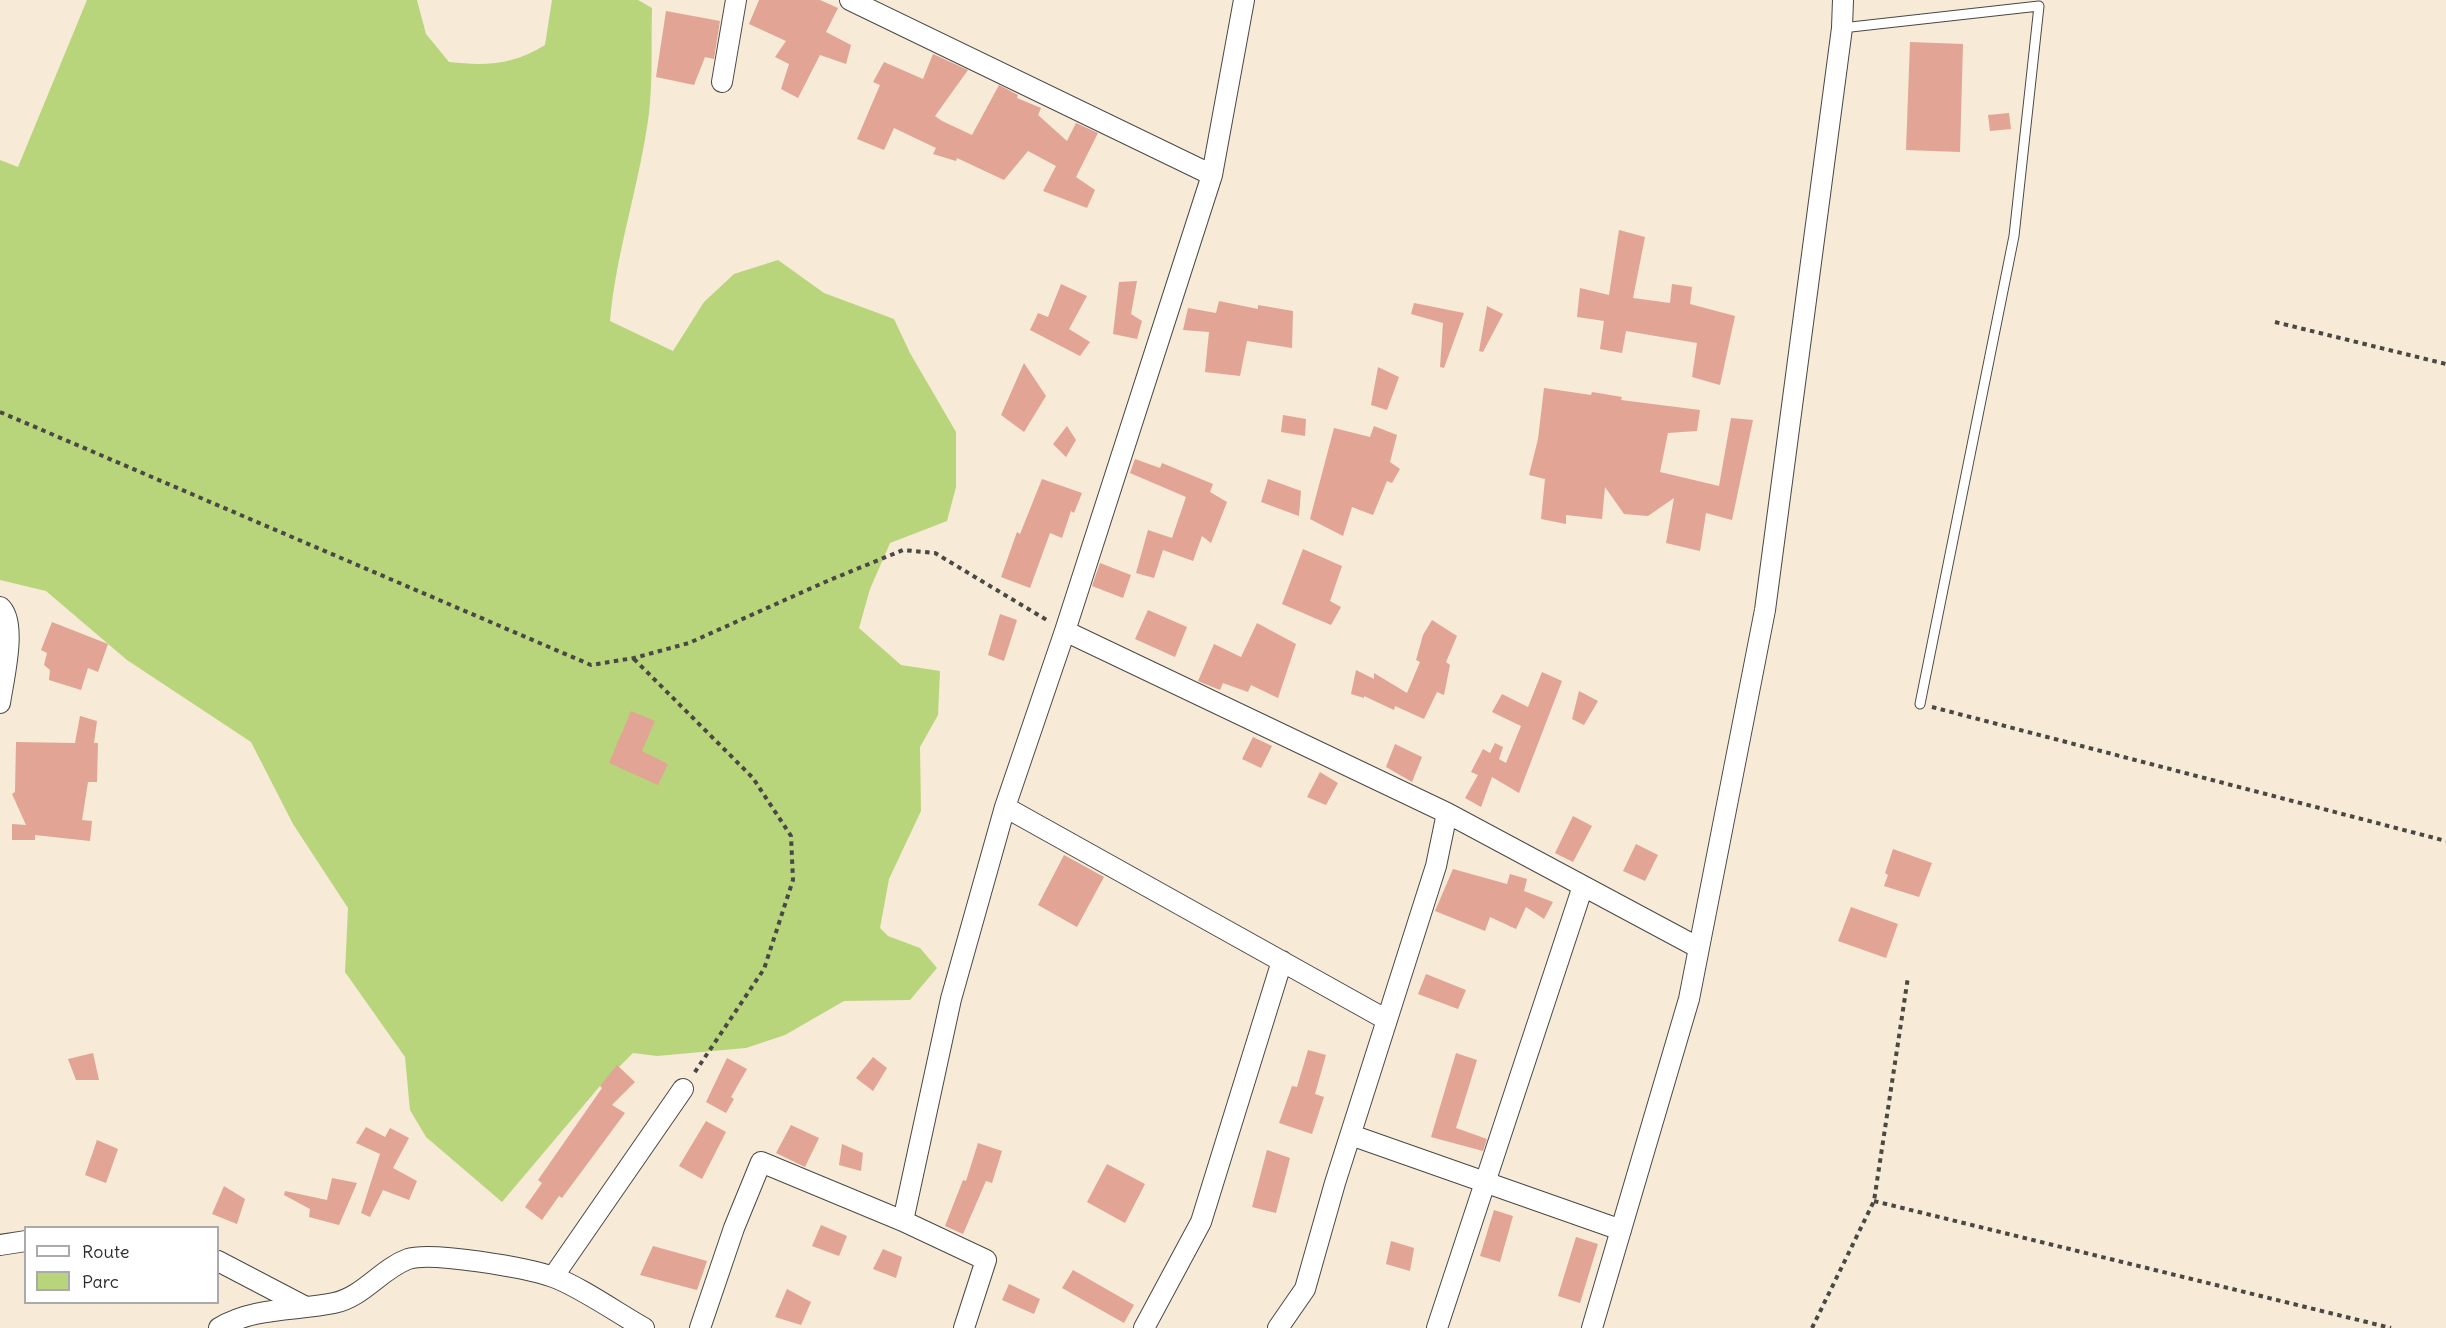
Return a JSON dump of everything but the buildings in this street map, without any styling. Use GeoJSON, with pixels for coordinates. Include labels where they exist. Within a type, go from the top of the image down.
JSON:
{"type":"FeatureCollection","features":[{"type":"Feature","properties":{"kind":"street"},"geometry":{"type":"LineString","coordinates":[[722,82],[736,0]]}},
{"type":"Feature","properties":{"kind":"street"},"geometry":{"type":"LineString","coordinates":[[850,0],[1212,174]]}},
{"type":"Feature","properties":{"kind":"street"},"geometry":{"type":"LineString","coordinates":[[903,1221],[951,999],[1005,807],[1065,631],[1212,174],[1244,0]]}},
{"type":"Feature","properties":{"kind":"street"},"geometry":{"type":"LineString","coordinates":[[1592,1328],[1689,999],[1765,610],[1842,28],[1843,0]]}},
{"type":"Feature","properties":{"kind":"street"},"geometry":{"type":"LineString","coordinates":[[0,607],[10,627],[0,703]]}},
{"type":"Feature","properties":{"kind":"street"},"geometry":{"type":"LineString","coordinates":[[1065,631],[1447,813],[1699,948]]}},
{"type":"Feature","properties":{"kind":"street"},"geometry":{"type":"LineString","coordinates":[[1005,807],[1387,1020]]}},
{"type":"Feature","properties":{"kind":"street"},"geometry":{"type":"LineString","coordinates":[[1278,1328],[1305,1289],[1436,866],[1447,813]]}},
{"type":"Feature","properties":{"kind":"street"},"geometry":{"type":"LineString","coordinates":[[1437,1328],[1583,886]]}},
{"type":"Feature","properties":{"kind":"street"},"geometry":{"type":"LineString","coordinates":[[1144,1328],[1201,1222],[1282,961]]}},
{"type":"Feature","properties":{"kind":"street"},"geometry":{"type":"LineString","coordinates":[[553,1277],[683,1089]]}},
{"type":"Feature","properties":{"kind":"street"},"geometry":{"type":"LineString","coordinates":[[1351,1135],[1621,1230]]}},
{"type":"Feature","properties":{"kind":"street"},"geometry":{"type":"LineString","coordinates":[[700,1328],[734,1228],[761,1162],[903,1221],[986,1260],[964,1328]]}},
{"type":"Feature","properties":{"kind":"street"},"geometry":{"type":"LineString","coordinates":[[0,1245],[24,1241]]}},
{"type":"Feature","properties":{"kind":"street"},"geometry":{"type":"LineString","coordinates":[[219,1328],[231,1321],[256,1313],[336,1302],[359,1293],[395,1266],[421,1257],[469,1260],[553,1277],[644,1328]]}},
{"type":"Feature","properties":{"kind":"street"},"geometry":{"type":"LineString","coordinates":[[219,1262],[306,1307]]}},
{"type":"Feature","properties":{"kind":"lane"},"geometry":{"type":"LineString","coordinates":[[1842,28],[2039,6],[2014,236],[1920,704]]}},
{"type":"Feature","properties":{"kind":"path"},"geometry":{"type":"LineString","coordinates":[[2275,322],[2446,364]]}},
{"type":"Feature","properties":{"kind":"path"},"geometry":{"type":"LineString","coordinates":[[0,412],[591,665],[634,658],[690,644],[825,582],[903,550],[935,554],[1065,631]]}},
{"type":"Feature","properties":{"kind":"path"},"geometry":{"type":"LineString","coordinates":[[634,658],[753,778],[791,836],[793,880],[764,969],[683,1089]]}},
{"type":"Feature","properties":{"kind":"path"},"geometry":{"type":"LineString","coordinates":[[1920,704],[2446,841]]}},
{"type":"Feature","properties":{"kind":"path"},"geometry":{"type":"LineString","coordinates":[[1812,1328],[1874,1201],[1908,977]]}},
{"type":"Feature","properties":{"kind":"path"},"geometry":{"type":"LineString","coordinates":[[1874,1201],[2391,1328]]}},
{"type":"Feature","properties":{"kind":"green space"},"geometry":{"type":"Polygon","coordinates":[[[87,0],[417,0],[426,34],[449,62],[475,64],[499,63],[522,57],[545,45],[552,0],[638,0],[652,8],[649,113],[640,166],[617,269],[610,321],[673,351],[704,302],[734,274],[778,260],[824,293],[894,319],[910,353],[956,432],[956,487],[947,521],[890,543],[870,589],[859,628],[901,665],[940,671],[938,715],[920,747],[921,811],[889,879],[880,928],[888,936],[920,948],[937,968],[910,1000],[844,1001],[785,1035],[746,1048],[657,1056],[633,1053],[600,1086],[502,1202],[426,1137],[410,1110],[405,1057],[345,972],[348,908],[293,824],[251,742],[127,660],[46,591],[0,580],[0,160],[18,167],[87,0]]]}}]}
